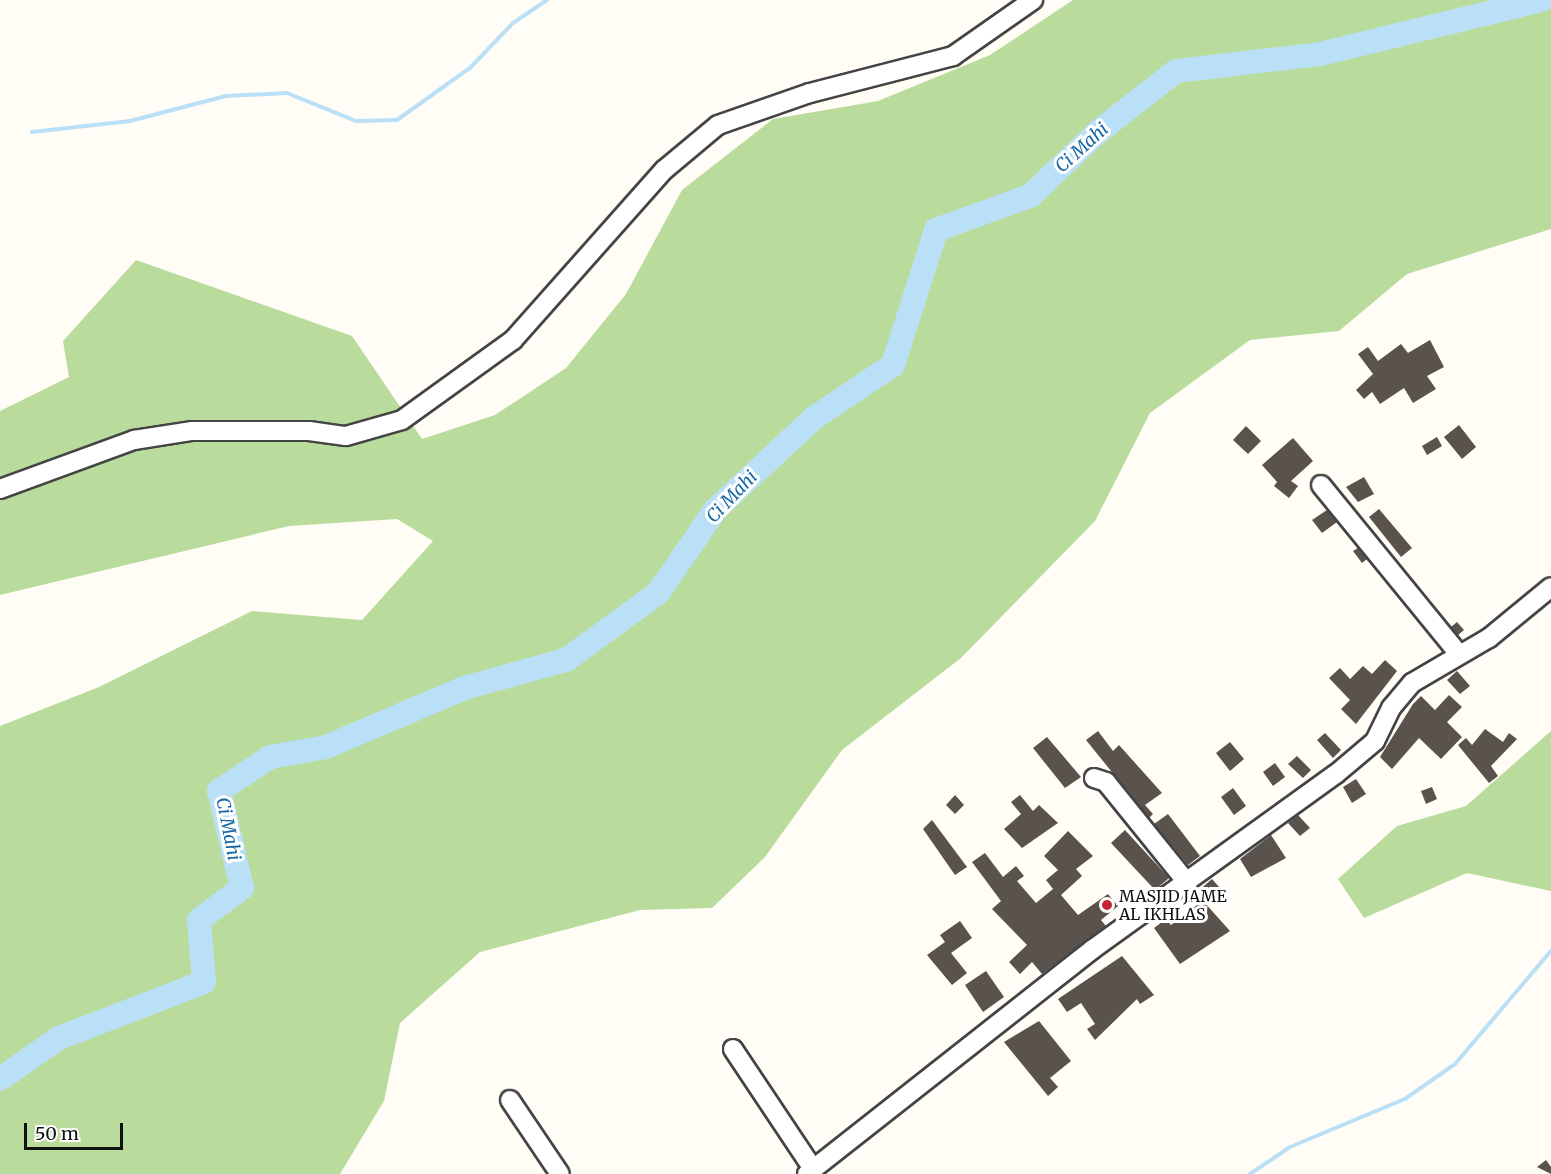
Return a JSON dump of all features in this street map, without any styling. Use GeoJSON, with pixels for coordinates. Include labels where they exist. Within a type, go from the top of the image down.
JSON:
{"type":"FeatureCollection","features":[{"type":"Feature","properties":{"kind":"street"},"geometry":{"type":"LineString","coordinates":[[0,489],[134,440],[192,431],[309,431],[346,436],[402,420],[513,340],[664,170],[718,125],[810,93],[953,56],[1033,0]]}},
{"type":"Feature","properties":{"kind":"street"},"geometry":{"type":"LineString","coordinates":[[1321,485],[1458,653]]}},
{"type":"Feature","properties":{"kind":"street"},"geometry":{"type":"LineString","coordinates":[[733,1049],[810,1172],[1186,882],[1344,768],[1375,741],[1390,708],[1412,683],[1458,653],[1489,638],[1551,587]]}},
{"type":"Feature","properties":{"kind":"street"},"geometry":{"type":"LineString","coordinates":[[1094,778],[1106,782],[1186,882]]}},
{"type":"Feature","properties":{"kind":"street"},"geometry":{"type":"LineString","coordinates":[[510,1100],[560,1174]]}},
{"type":"Feature","properties":{"kind":"green space"},"geometry":{"type":"Polygon","coordinates":[[[1073,0],[1551,0],[1551,229],[1407,274],[1339,331],[1250,340],[1150,413],[1095,521],[961,658],[842,750],[765,857],[712,908],[640,910],[480,952],[400,1023],[384,1101],[340,1174],[0,1174],[0,726],[99,687],[252,611],[362,620],[433,541],[397,519],[289,526],[0,595],[0,411],[69,377],[63,341],[136,260],[352,336],[422,439],[495,415],[566,368],[626,294],[682,190],[773,119],[878,101],[990,55],[1073,0]]]}},
{"type":"Feature","properties":{"kind":"green space"},"geometry":{"type":"Polygon","coordinates":[[[1551,731],[1551,891],[1467,873],[1364,918],[1338,879],[1397,826],[1466,806],[1551,731]]]}},
{"type":"Feature","properties":{"kind":"building"},"geometry":{"type":"Polygon","coordinates":[[[1430,340],[1444,367],[1427,376],[1436,389],[1413,403],[1404,388],[1380,404],[1372,392],[1364,399],[1356,390],[1373,374],[1358,354],[1368,347],[1378,361],[1401,344],[1408,353],[1430,340]]]}},
{"type":"Feature","properties":{"kind":"building"},"geometry":{"type":"Polygon","coordinates":[[[1459,425],[1476,447],[1462,459],[1444,437],[1459,425]]]}},
{"type":"Feature","properties":{"kind":"building"},"geometry":{"type":"Polygon","coordinates":[[[1246,426],[1261,441],[1248,454],[1233,440],[1246,426]]]}},
{"type":"Feature","properties":{"kind":"building"},"geometry":{"type":"Polygon","coordinates":[[[1437,437],[1442,446],[1427,455],[1422,446],[1437,437]]]}},
{"type":"Feature","properties":{"kind":"building"},"geometry":{"type":"Polygon","coordinates":[[[1293,438],[1313,461],[1291,481],[1298,486],[1289,498],[1274,486],[1277,482],[1262,465],[1293,438]]]}},
{"type":"Feature","properties":{"kind":"building"},"geometry":{"type":"Polygon","coordinates":[[[1364,477],[1374,494],[1358,502],[1346,487],[1364,477]]]}},
{"type":"Feature","properties":{"kind":"building"},"geometry":{"type":"Polygon","coordinates":[[[1379,509],[1412,548],[1401,557],[1369,517],[1379,509]]]}},
{"type":"Feature","properties":{"kind":"building"},"geometry":{"type":"Polygon","coordinates":[[[1327,510],[1337,522],[1322,533],[1312,520],[1327,510]]]}},
{"type":"Feature","properties":{"kind":"building"},"geometry":{"type":"Polygon","coordinates":[[[1358,548],[1367,559],[1362,563],[1353,551],[1358,548]]]}},
{"type":"Feature","properties":{"kind":"building"},"geometry":{"type":"Polygon","coordinates":[[[1457,622],[1464,630],[1458,635],[1451,627],[1457,622]]]}},
{"type":"Feature","properties":{"kind":"building"},"geometry":{"type":"Polygon","coordinates":[[[1385,660],[1397,671],[1356,724],[1341,709],[1350,700],[1329,678],[1340,668],[1350,679],[1363,666],[1372,674],[1385,660]]]}},
{"type":"Feature","properties":{"kind":"building"},"geometry":{"type":"Polygon","coordinates":[[[1457,671],[1470,686],[1460,694],[1447,680],[1457,671]]]}},
{"type":"Feature","properties":{"kind":"building"},"geometry":{"type":"Polygon","coordinates":[[[1449,695],[1462,707],[1447,722],[1462,737],[1441,759],[1419,738],[1392,769],[1380,757],[1413,704],[1421,696],[1435,710],[1449,695]]]}},
{"type":"Feature","properties":{"kind":"building"},"geometry":{"type":"Polygon","coordinates":[[[1485,729],[1503,742],[1509,733],[1517,739],[1491,766],[1498,776],[1489,783],[1458,745],[1466,738],[1472,745],[1485,729]]]}},
{"type":"Feature","properties":{"kind":"building"},"geometry":{"type":"Polygon","coordinates":[[[1098,731],[1113,751],[1119,745],[1162,793],[1145,805],[1153,814],[1149,818],[1086,740],[1098,731]]]}},
{"type":"Feature","properties":{"kind":"building"},"geometry":{"type":"Polygon","coordinates":[[[1325,733],[1341,750],[1333,758],[1317,740],[1325,733]]]}},
{"type":"Feature","properties":{"kind":"building"},"geometry":{"type":"Polygon","coordinates":[[[1047,737],[1081,777],[1065,788],[1033,748],[1047,737]]]}},
{"type":"Feature","properties":{"kind":"building"},"geometry":{"type":"Polygon","coordinates":[[[1230,742],[1244,759],[1230,771],[1216,753],[1230,742]]]}},
{"type":"Feature","properties":{"kind":"building"},"geometry":{"type":"Polygon","coordinates":[[[1297,756],[1311,770],[1303,778],[1288,764],[1297,756]]]}},
{"type":"Feature","properties":{"kind":"building"},"geometry":{"type":"Polygon","coordinates":[[[1275,763],[1285,777],[1273,786],[1263,772],[1275,763]]]}},
{"type":"Feature","properties":{"kind":"building"},"geometry":{"type":"Polygon","coordinates":[[[1356,779],[1366,794],[1352,803],[1343,787],[1356,779]]]}},
{"type":"Feature","properties":{"kind":"building"},"geometry":{"type":"Polygon","coordinates":[[[1432,787],[1437,799],[1426,804],[1421,791],[1432,787]]]}},
{"type":"Feature","properties":{"kind":"building"},"geometry":{"type":"Polygon","coordinates":[[[1233,788],[1246,806],[1234,815],[1221,797],[1233,788]]]}},
{"type":"Feature","properties":{"kind":"building"},"geometry":{"type":"Polygon","coordinates":[[[955,795],[964,805],[955,814],[946,805],[955,795]]]}},
{"type":"Feature","properties":{"kind":"building"},"geometry":{"type":"Polygon","coordinates":[[[1020,795],[1033,811],[1039,805],[1058,823],[1022,848],[1004,829],[1021,814],[1011,802],[1020,795]]]}},
{"type":"Feature","properties":{"kind":"building"},"geometry":{"type":"Polygon","coordinates":[[[1168,814],[1200,856],[1188,865],[1154,824],[1168,814]]]}},
{"type":"Feature","properties":{"kind":"building"},"geometry":{"type":"Polygon","coordinates":[[[1298,815],[1310,828],[1300,836],[1288,823],[1298,815]]]}},
{"type":"Feature","properties":{"kind":"building"},"geometry":{"type":"Polygon","coordinates":[[[932,820],[967,867],[955,875],[923,829],[932,820]]]}},
{"type":"Feature","properties":{"kind":"building"},"geometry":{"type":"Polygon","coordinates":[[[1125,830],[1169,878],[1155,890],[1111,843],[1125,830]]]}},
{"type":"Feature","properties":{"kind":"building"},"geometry":{"type":"Polygon","coordinates":[[[1068,831],[1093,856],[1076,869],[1082,876],[1061,895],[1078,915],[1108,894],[1118,906],[1101,920],[1106,926],[1042,974],[1032,962],[1020,974],[1009,962],[1027,945],[992,909],[1001,901],[972,862],[985,853],[1003,877],[1016,866],[1024,876],[1017,881],[1036,903],[1053,889],[1046,880],[1058,870],[1044,856],[1068,831]]]}},
{"type":"Feature","properties":{"kind":"building"},"geometry":{"type":"Polygon","coordinates":[[[1271,835],[1286,858],[1251,877],[1240,859],[1271,835]]]}},
{"type":"Feature","properties":{"kind":"building"},"geometry":{"type":"Polygon","coordinates":[[[1212,879],[1220,888],[1204,902],[1230,931],[1180,964],[1154,928],[1166,919],[1171,925],[1197,905],[1191,897],[1212,879]]]}},
{"type":"Feature","properties":{"kind":"building"},"geometry":{"type":"Polygon","coordinates":[[[960,921],[972,938],[951,953],[967,973],[952,985],[927,955],[945,942],[940,935],[960,921]]]}},
{"type":"Feature","properties":{"kind":"building"},"geometry":{"type":"Polygon","coordinates":[[[1122,956],[1154,995],[1140,1004],[1137,999],[1095,1040],[1087,1029],[1095,1024],[1081,1003],[1067,1012],[1058,999],[1122,956]]]}},
{"type":"Feature","properties":{"kind":"building"},"geometry":{"type":"Polygon","coordinates":[[[986,971],[1004,997],[983,1012],[965,985],[986,971]]]}},
{"type":"Feature","properties":{"kind":"building"},"geometry":{"type":"Polygon","coordinates":[[[1039,1021],[1071,1061],[1050,1078],[1058,1087],[1048,1096],[1004,1042],[1039,1021]]]}},
{"type":"Feature","properties":{"kind":"building"},"geometry":{"type":"Polygon","coordinates":[[[1546,1160],[1551,1167],[1551,1174],[1537,1167],[1546,1160]]]}},
{"type":"Feature","properties":{"kind":"waterway"},"geometry":{"type":"LineString","coordinates":[[32,132],[130,121],[226,96],[287,93],[356,121],[397,120],[470,68],[513,23],[547,0]]}},
{"type":"Feature","properties":{"kind":"waterway","name":"Ci Mahi"},"geometry":{"type":"LineString","coordinates":[[0,1079],[59,1038],[204,982],[199,920],[242,888],[219,791],[270,757],[326,747],[464,688],[566,660],[658,593],[716,509],[814,418],[893,365],[936,230],[1030,196],[1098,132],[1176,71],[1320,54],[1542,0]]}},
{"type":"Feature","properties":{"kind":"waterway"},"geometry":{"type":"LineString","coordinates":[[1250,1174],[1290,1147],[1405,1099],[1455,1064],[1551,951]]}},
{"type":"Feature","properties":{"kind":"place","name":"MASJID JAME AL IKHLAS"},"geometry":{"type":"Point","coordinates":[1107,905]}}]}
